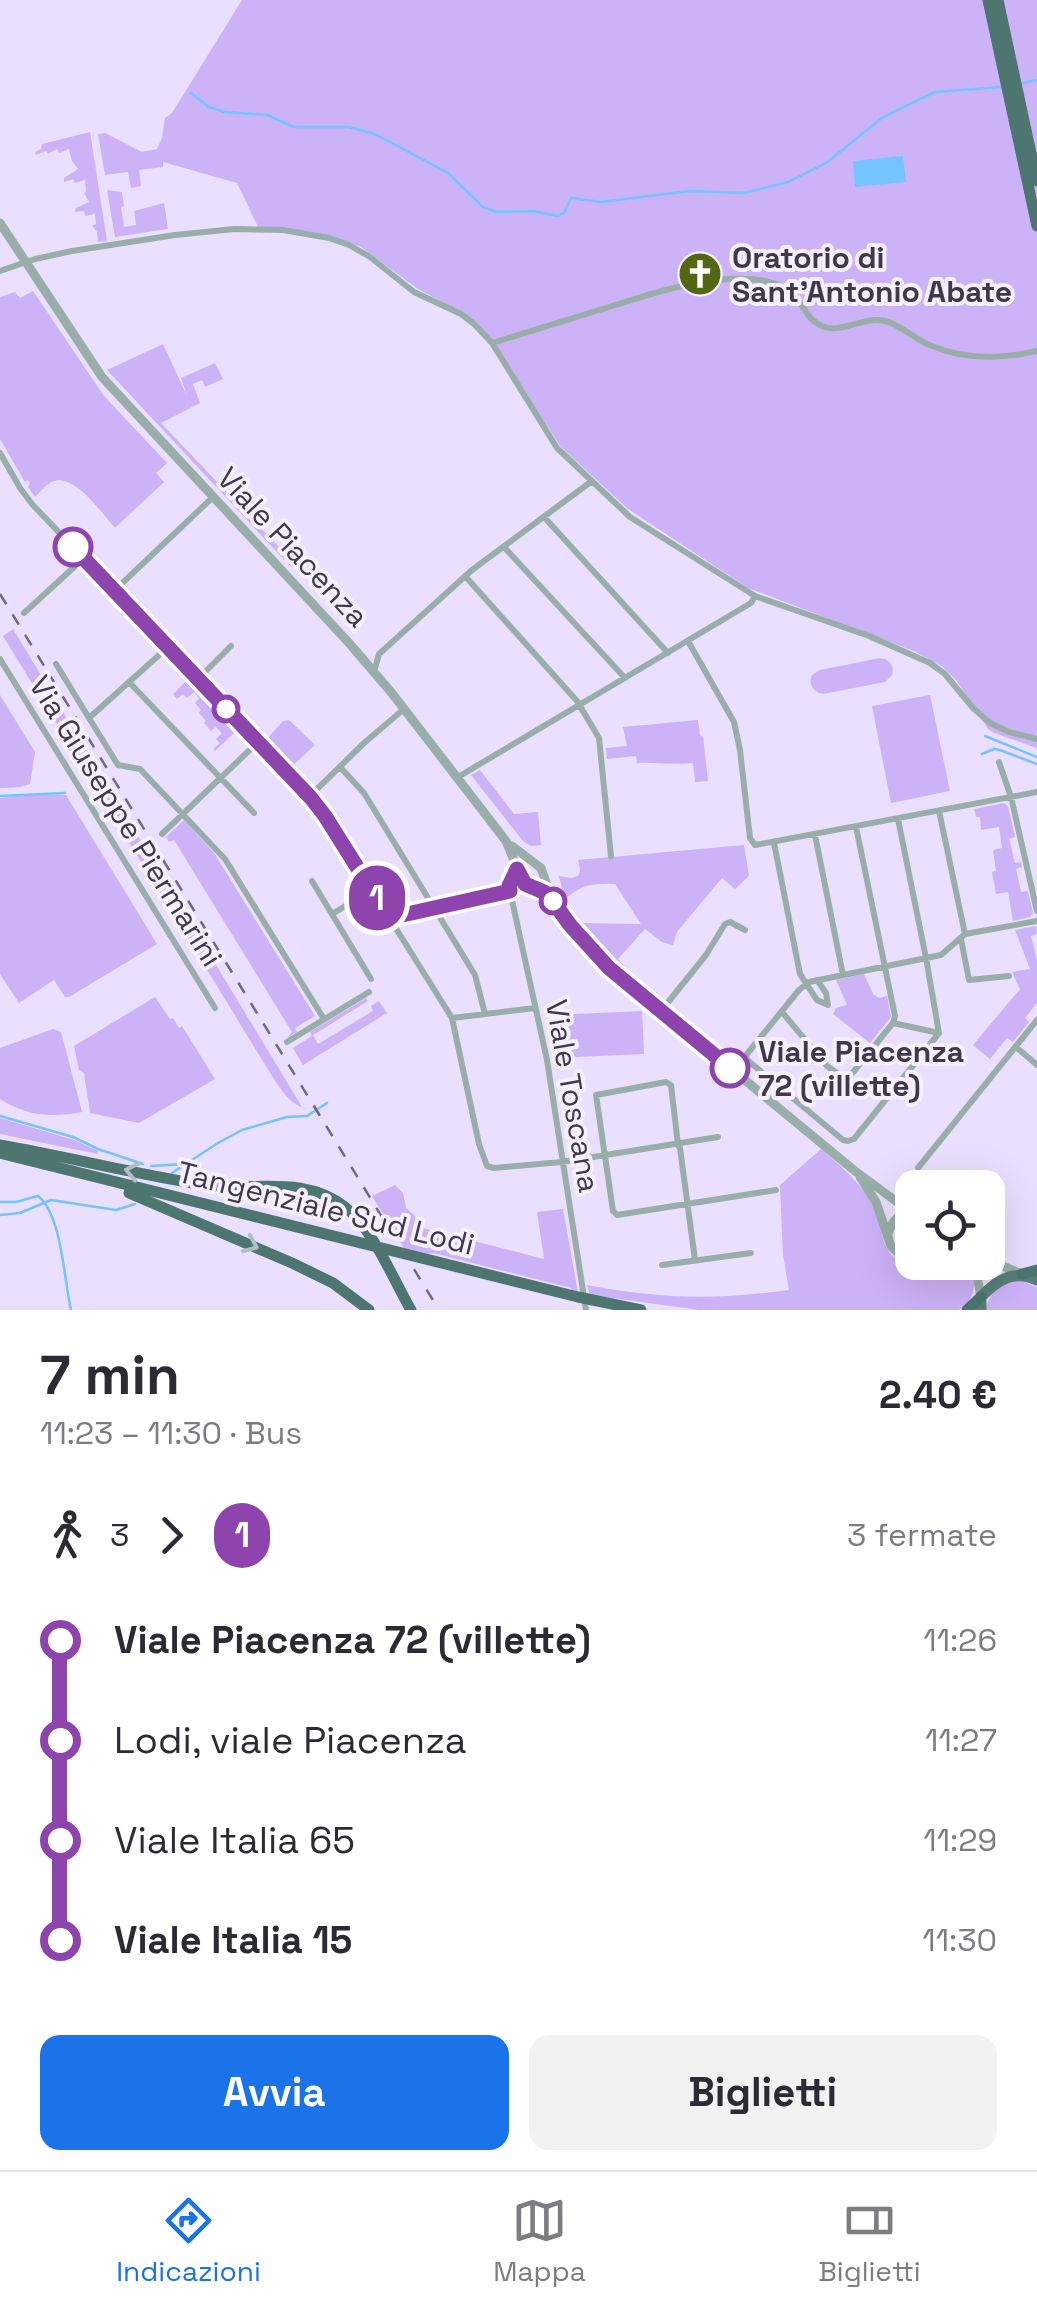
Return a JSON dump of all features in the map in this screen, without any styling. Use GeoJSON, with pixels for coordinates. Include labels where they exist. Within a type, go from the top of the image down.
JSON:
{"type":"FeatureCollection","features":[{"type":"Feature","properties":{"kind":"highway"},"geometry":{"type":"LineString","coordinates":[[988,0],[1037,181]]}},
{"type":"Feature","properties":{"kind":"highway"},"geometry":{"type":"LineString","coordinates":[[998,0],[1037,226]]}},
{"type":"Feature","properties":{"kind":"highway"},"geometry":{"type":"LineString","coordinates":[[0,1144],[206,1185],[296,1186],[324,1194],[346,1208],[369,1236],[410,1310]]}},
{"type":"Feature","properties":{"kind":"highway","name":"Tangenziale Sud Lodi"},"geometry":{"type":"LineString","coordinates":[[0,1153],[588,1305],[641,1310]]}},
{"type":"Feature","properties":{"kind":"highway","name":"Tangenziale Sud Lodi"},"geometry":{"type":"LineString","coordinates":[[0,1161],[345,1242]]}},
{"type":"Feature","properties":{"kind":"highway"},"geometry":{"type":"LineString","coordinates":[[130,1193],[292,1263],[333,1284],[369,1310]]}},
{"type":"Feature","properties":{"kind":"highway"},"geometry":{"type":"LineString","coordinates":[[1022,1274],[1037,1270]]}},
{"type":"Feature","properties":{"kind":"highway"},"geometry":{"type":"LineString","coordinates":[[967,1310],[981,1304]]}},
{"type":"Feature","properties":{"kind":"main road"},"geometry":{"type":"LineString","coordinates":[[981,1304],[1002,1280],[1022,1274],[1037,1280]]}},
{"type":"Feature","properties":{"kind":"street","name":"Viale Piacenza"},"geometry":{"type":"LineString","coordinates":[[0,224],[102,377],[374,672],[506,841],[517,869]]}},
{"type":"Feature","properties":{"kind":"street"},"geometry":{"type":"LineString","coordinates":[[0,271],[72,251],[175,234],[251,228],[303,233],[357,248],[414,292],[473,323],[492,344],[552,441],[630,517],[755,596],[869,636],[930,664],[946,674],[990,723],[1037,739]]}},
{"type":"Feature","properties":{"kind":"street"},"geometry":{"type":"LineString","coordinates":[[492,344],[665,291],[745,279],[789,288],[822,326],[840,328],[876,320],[932,346],[972,356],[1012,357],[1036,352]]}},
{"type":"Feature","properties":{"kind":"street"},"geometry":{"type":"LineString","coordinates":[[0,453],[32,504],[325,816],[452,1018],[485,1164],[494,1168],[562,1162],[718,1137]]}},
{"type":"Feature","properties":{"kind":"street"},"geometry":{"type":"LineString","coordinates":[[374,672],[380,654],[465,576],[592,481]]}},
{"type":"Feature","properties":{"kind":"street"},"geometry":{"type":"LineString","coordinates":[[114,590],[212,498]]}},
{"type":"Feature","properties":{"kind":"street"},"geometry":{"type":"LineString","coordinates":[[544,517],[668,653]]}},
{"type":"Feature","properties":{"kind":"street"},"geometry":{"type":"LineString","coordinates":[[504,546],[625,678]]}},
{"type":"Feature","properties":{"kind":"street"},"geometry":{"type":"LineString","coordinates":[[24,613],[84,558]]}},
{"type":"Feature","properties":{"kind":"street"},"geometry":{"type":"LineString","coordinates":[[465,576],[580,705],[600,738],[611,856]]}},
{"type":"Feature","properties":{"kind":"street"},"geometry":{"type":"LineString","coordinates":[[458,777],[751,603],[755,596]]}},
{"type":"Feature","properties":{"kind":"street"},"geometry":{"type":"LineString","coordinates":[[688,641],[734,722],[754,844],[1037,792]]}},
{"type":"Feature","properties":{"kind":"street"},"geometry":{"type":"LineString","coordinates":[[198,678],[232,646]]}},
{"type":"Feature","properties":{"kind":"street"},"geometry":{"type":"LineString","coordinates":[[89,718],[168,647]]}},
{"type":"Feature","properties":{"kind":"street"},"geometry":{"type":"LineString","coordinates":[[360,656],[380,654]]}},
{"type":"Feature","properties":{"kind":"street","name":"Via Giuseppe Piermarini"},"geometry":{"type":"LineString","coordinates":[[0,658],[214,1008]]}},
{"type":"Feature","properties":{"kind":"street"},"geometry":{"type":"LineString","coordinates":[[56,664],[118,765],[140,768],[225,859],[324,1019]]}},
{"type":"Feature","properties":{"kind":"street"},"geometry":{"type":"LineString","coordinates":[[130,682],[254,813]]}},
{"type":"Feature","properties":{"kind":"street"},"geometry":{"type":"LineString","coordinates":[[310,796],[405,709]]}},
{"type":"Feature","properties":{"kind":"street"},"geometry":{"type":"LineString","coordinates":[[162,834],[258,742]]}},
{"type":"Feature","properties":{"kind":"street"},"geometry":{"type":"LineString","coordinates":[[999,762],[1037,911]]}},
{"type":"Feature","properties":{"kind":"street"},"geometry":{"type":"LineString","coordinates":[[340,767],[364,794],[476,978],[485,1014]]}},
{"type":"Feature","properties":{"kind":"street"},"geometry":{"type":"LineString","coordinates":[[939,811],[966,976],[969,980],[1010,976]]}},
{"type":"Feature","properties":{"kind":"street"},"geometry":{"type":"LineString","coordinates":[[898,819],[926,958],[939,1034],[854,1138],[843,1140],[746,1059],[805,984],[844,974],[886,966],[926,958],[941,955],[962,936],[1037,921]]}},
{"type":"Feature","properties":{"kind":"street"},"geometry":{"type":"LineString","coordinates":[[782,1012],[826,1066],[842,1078],[850,1076],[893,1023],[886,966],[856,827]]}},
{"type":"Feature","properties":{"kind":"street"},"geometry":{"type":"LineString","coordinates":[[815,835],[844,974]]}},
{"type":"Feature","properties":{"kind":"street","name":"Viale Piacenza"},"geometry":{"type":"LineString","coordinates":[[506,841],[530,858]]}},
{"type":"Feature","properties":{"kind":"street"},"geometry":{"type":"LineString","coordinates":[[774,843],[800,974],[818,1000],[828,1005],[826,993],[817,980]]}},
{"type":"Feature","properties":{"kind":"street"},"geometry":{"type":"LineString","coordinates":[[510,891],[517,869],[530,858],[544,874],[552,900]]}},
{"type":"Feature","properties":{"kind":"street"},"geometry":{"type":"LineString","coordinates":[[517,869],[520,879],[544,892],[609,968],[895,1200]]}},
{"type":"Feature","properties":{"kind":"street"},"geometry":{"type":"LineString","coordinates":[[389,918],[540,883],[544,874]]}},
{"type":"Feature","properties":{"kind":"street"},"geometry":{"type":"LineString","coordinates":[[312,881],[371,979]]}},
{"type":"Feature","properties":{"kind":"street"},"geometry":{"type":"LineString","coordinates":[[332,914],[372,890]]}},
{"type":"Feature","properties":{"kind":"street","name":"Viale Toscana"},"geometry":{"type":"LineString","coordinates":[[510,891],[547,1060],[588,1305]]}},
{"type":"Feature","properties":{"kind":"street"},"geometry":{"type":"LineString","coordinates":[[660,1012],[706,955],[724,924],[730,922],[746,930]]}},
{"type":"Feature","properties":{"kind":"street"},"geometry":{"type":"LineString","coordinates":[[287,1042],[369,992]]}},
{"type":"Feature","properties":{"kind":"street"},"geometry":{"type":"LineString","coordinates":[[452,1018],[536,1008]]}},
{"type":"Feature","properties":{"kind":"street"},"geometry":{"type":"LineString","coordinates":[[918,1168],[1037,1020]]}},
{"type":"Feature","properties":{"kind":"street"},"geometry":{"type":"LineString","coordinates":[[893,1023],[939,1034]]}},
{"type":"Feature","properties":{"kind":"street"},"geometry":{"type":"LineString","coordinates":[[1016,1046],[1037,1064]]}},
{"type":"Feature","properties":{"kind":"street"},"geometry":{"type":"LineString","coordinates":[[695,1260],[688,1204],[678,1145],[672,1086],[669,1082],[596,1095],[614,1214],[617,1215],[688,1204],[776,1190]]}},
{"type":"Feature","properties":{"kind":"street"},"geometry":{"type":"LineString","coordinates":[[780,1110],[783,1092]]}},
{"type":"Feature","properties":{"kind":"street"},"geometry":{"type":"LineString","coordinates":[[780,1110],[799,1104]]}},
{"type":"Feature","properties":{"kind":"street"},"geometry":{"type":"LineString","coordinates":[[855,1171],[876,1202],[895,1252]]}},
{"type":"Feature","properties":{"kind":"street"},"geometry":{"type":"LineString","coordinates":[[889,1240],[888,1232],[895,1220]]}},
{"type":"Feature","properties":{"kind":"street"},"geometry":{"type":"LineString","coordinates":[[662,1265],[751,1253]]}},
{"type":"Feature","properties":{"kind":"street"},"geometry":{"type":"LineString","coordinates":[[1005,1267],[1022,1274]]}},
{"type":"Feature","properties":{"kind":"shaded area"},"geometry":{"type":"Polygon","coordinates":[[[242,0],[1037,0],[1037,748],[988,729],[943,667],[916,652],[748,588],[628,509],[561,447],[472,318],[418,289],[361,247],[332,237],[258,227],[237,183],[163,162],[163,167],[139,170],[141,186],[131,188],[128,172],[105,175],[98,134],[105,133],[142,152],[157,149],[165,118],[172,113],[242,0]]]}},
{"type":"Feature","properties":{"kind":"shaded area"},"geometry":{"type":"Polygon","coordinates":[[[90,132],[107,241],[98,242],[92,226],[96,224],[95,214],[75,212],[89,202],[84,193],[85,180],[64,182],[78,169],[69,149],[48,154],[35,152],[42,144],[90,132]]]}},
{"type":"Feature","properties":{"kind":"shaded area"},"geometry":{"type":"Polygon","coordinates":[[[107,190],[122,192],[124,227],[136,225],[134,211],[164,203],[168,229],[115,237],[107,190]]]}},
{"type":"Feature","properties":{"kind":"shaded area"},"geometry":{"type":"Polygon","coordinates":[[[33,291],[104,396],[167,463],[156,473],[164,482],[115,528],[88,496],[71,483],[54,481],[35,497],[0,439],[0,297],[15,292],[20,298],[33,291]]]}},
{"type":"Feature","properties":{"kind":"shaded area"},"geometry":{"type":"Polygon","coordinates":[[[163,344],[187,396],[181,378],[215,363],[223,379],[205,387],[202,380],[193,384],[200,403],[161,423],[295,564],[291,567],[107,370],[163,344]]]}},
{"type":"Feature","properties":{"kind":"shaded area"},"geometry":{"type":"Polygon","coordinates":[[[13,629],[302,1107],[287,1097],[3,636],[13,629]]]}},
{"type":"Feature","properties":{"kind":"shaded area"},"geometry":{"type":"Polygon","coordinates":[[[880,658],[889,661],[893,669],[885,682],[823,694],[811,684],[812,675],[820,670],[880,658]]]}},
{"type":"Feature","properties":{"kind":"shaded area"},"geometry":{"type":"Polygon","coordinates":[[[188,679],[236,731],[215,751],[220,743],[216,739],[222,733],[216,727],[211,731],[204,723],[195,703],[199,698],[194,692],[177,699],[173,694],[188,679]]]}},
{"type":"Feature","properties":{"kind":"shaded area"},"geometry":{"type":"Polygon","coordinates":[[[0,695],[35,752],[30,784],[21,787],[0,788],[0,695]]]}},
{"type":"Feature","properties":{"kind":"shaded area"},"geometry":{"type":"Polygon","coordinates":[[[930,695],[950,791],[891,803],[872,706],[930,695]]]}},
{"type":"Feature","properties":{"kind":"shaded area"},"geometry":{"type":"Polygon","coordinates":[[[289,720],[315,745],[290,768],[265,741],[283,721],[289,720]]]}},
{"type":"Feature","properties":{"kind":"shaded area"},"geometry":{"type":"Polygon","coordinates":[[[698,720],[708,781],[695,782],[693,763],[637,763],[636,756],[607,759],[606,748],[627,746],[623,727],[698,720]]]}},
{"type":"Feature","properties":{"kind":"shaded area"},"geometry":{"type":"Polygon","coordinates":[[[480,770],[514,814],[538,812],[541,845],[531,846],[523,841],[471,775],[480,770]]]}},
{"type":"Feature","properties":{"kind":"shaded area"},"geometry":{"type":"Polygon","coordinates":[[[66,795],[157,944],[69,997],[54,980],[19,1003],[0,974],[0,798],[66,795]]]}},
{"type":"Feature","properties":{"kind":"shaded area"},"geometry":{"type":"Polygon","coordinates":[[[1004,803],[1015,837],[1009,839],[1015,863],[1021,862],[1022,867],[1016,869],[1021,892],[1028,891],[1033,913],[1013,921],[1008,892],[996,894],[992,872],[996,871],[993,850],[1002,848],[999,827],[981,830],[980,817],[976,817],[974,809],[1004,803]]]}},
{"type":"Feature","properties":{"kind":"shaded area"},"geometry":{"type":"Polygon","coordinates":[[[184,820],[214,853],[315,1016],[287,1038],[292,1032],[174,840],[169,842],[166,837],[184,820]]]}},
{"type":"Feature","properties":{"kind":"shaded area"},"geometry":{"type":"Polygon","coordinates":[[[744,845],[749,876],[735,889],[722,878],[677,932],[673,945],[645,929],[618,959],[625,971],[580,923],[641,924],[615,884],[590,885],[567,897],[559,876],[578,876],[578,860],[744,845]]]}},
{"type":"Feature","properties":{"kind":"shaded area"},"geometry":{"type":"Polygon","coordinates":[[[1036,926],[1037,934],[1031,936],[1037,960],[1037,1003],[1025,1018],[1029,1022],[1013,1042],[1007,1038],[990,1059],[973,1045],[1020,989],[1012,972],[1030,969],[1015,930],[1036,926]]]}},
{"type":"Feature","properties":{"kind":"shaded area"},"geometry":{"type":"Polygon","coordinates":[[[864,974],[873,994],[879,998],[887,996],[891,1017],[870,1043],[833,1014],[836,1008],[847,1005],[836,980],[864,974]]]}},
{"type":"Feature","properties":{"kind":"shaded area"},"geometry":{"type":"Polygon","coordinates":[[[155,997],[170,1019],[179,1028],[182,1026],[215,1079],[139,1123],[90,1113],[84,1073],[79,1070],[74,1046],[155,997]]]}},
{"type":"Feature","properties":{"kind":"shaded area"},"geometry":{"type":"Polygon","coordinates":[[[366,998],[368,1001],[313,1035],[318,1044],[373,1011],[371,1006],[379,1001],[387,1013],[303,1065],[293,1048],[312,1036],[310,1032],[366,998]]]}},
{"type":"Feature","properties":{"kind":"shaded area"},"geometry":{"type":"Polygon","coordinates":[[[642,1011],[644,1054],[555,1058],[553,1015],[642,1011]]]}},
{"type":"Feature","properties":{"kind":"shaded area"},"geometry":{"type":"Polygon","coordinates":[[[53,1029],[61,1032],[82,1112],[40,1114],[0,1099],[0,1048],[53,1029]]]}},
{"type":"Feature","properties":{"kind":"shaded area"},"geometry":{"type":"Polygon","coordinates":[[[0,1118],[74,1140],[98,1154],[0,1134],[0,1118]]]}},
{"type":"Feature","properties":{"kind":"shaded area"},"geometry":{"type":"Polygon","coordinates":[[[821,1149],[853,1178],[877,1213],[886,1246],[895,1258],[895,1280],[974,1280],[973,1293],[959,1310],[700,1310],[590,1295],[587,1285],[688,1296],[789,1290],[780,1185],[821,1149]]]}},
{"type":"Feature","properties":{"kind":"shaded area"},"geometry":{"type":"Polygon","coordinates":[[[395,1185],[419,1227],[544,1259],[537,1212],[563,1209],[578,1293],[571,1288],[404,1248],[372,1196],[395,1185]]]}},
{"type":"Feature","properties":{"kind":"shaded area"},"geometry":{"type":"Polygon","coordinates":[[[1019,1280],[1037,1287],[1037,1310],[986,1310],[997,1289],[1019,1280]]]}},
{"type":"Feature","properties":{"kind":"water"},"geometry":{"type":"Polygon","coordinates":[[[903,156],[906,182],[855,187],[853,161],[903,156]]]}},
{"type":"Feature","properties":{"kind":"waterway"},"geometry":{"type":"LineString","coordinates":[[1019,84],[1037,80]]}},
{"type":"Feature","properties":{"kind":"waterway"},"geometry":{"type":"LineString","coordinates":[[191,93],[209,107],[225,112],[267,115],[294,127],[349,127],[375,134],[448,173],[483,207],[496,212],[533,211],[558,216],[564,213],[571,198],[601,202],[690,191],[744,193],[788,182],[826,163],[883,117],[935,92],[1001,87]]}},
{"type":"Feature","properties":{"kind":"waterway"},"geometry":{"type":"LineString","coordinates":[[985,736],[1037,757]]}},
{"type":"Feature","properties":{"kind":"waterway"},"geometry":{"type":"LineString","coordinates":[[982,754],[1000,750],[1037,764]]}},
{"type":"Feature","properties":{"kind":"waterway"},"geometry":{"type":"LineString","coordinates":[[96,787],[107,780]]}},
{"type":"Feature","properties":{"kind":"waterway"},"geometry":{"type":"LineString","coordinates":[[0,796],[65,793]]}},
{"type":"Feature","properties":{"kind":"waterway"},"geometry":{"type":"LineString","coordinates":[[172,1173],[242,1130],[287,1117],[307,1116],[327,1103]]}},
{"type":"Feature","properties":{"kind":"waterway"},"geometry":{"type":"LineString","coordinates":[[0,1116],[73,1137],[143,1164]]}},
{"type":"Feature","properties":{"kind":"waterway"},"geometry":{"type":"LineString","coordinates":[[151,1166],[185,1164]]}},
{"type":"Feature","properties":{"kind":"waterway"},"geometry":{"type":"LineString","coordinates":[[0,1202],[38,1196],[46,1205],[61,1249],[71,1310]]}},
{"type":"Feature","properties":{"kind":"waterway"},"geometry":{"type":"LineString","coordinates":[[0,1215],[20,1213],[51,1200],[116,1210],[135,1204]]}},
{"type":"Feature","properties":{"kind":"railway"},"geometry":{"type":"LineString","coordinates":[[0,594],[439,1310]]}},
{"type":"Feature","properties":{"kind":"bus line","name":"1"},"geometry":{"type":"LineString","coordinates":[[73,547],[311,798],[389,918],[510,891],[517,869],[520,879],[552,900],[609,968],[730,1068]]}},
{"type":"Feature","properties":{"kind":"place","name":"Oratorio di Sant'Antonio Abate"},"geometry":{"type":"Point","coordinates":[700,274]}},
{"type":"Feature","properties":{"kind":"place","name":"Viale Piacenza 72 (villette)"},"geometry":{"type":"Point","coordinates":[730,1068]}}]}
